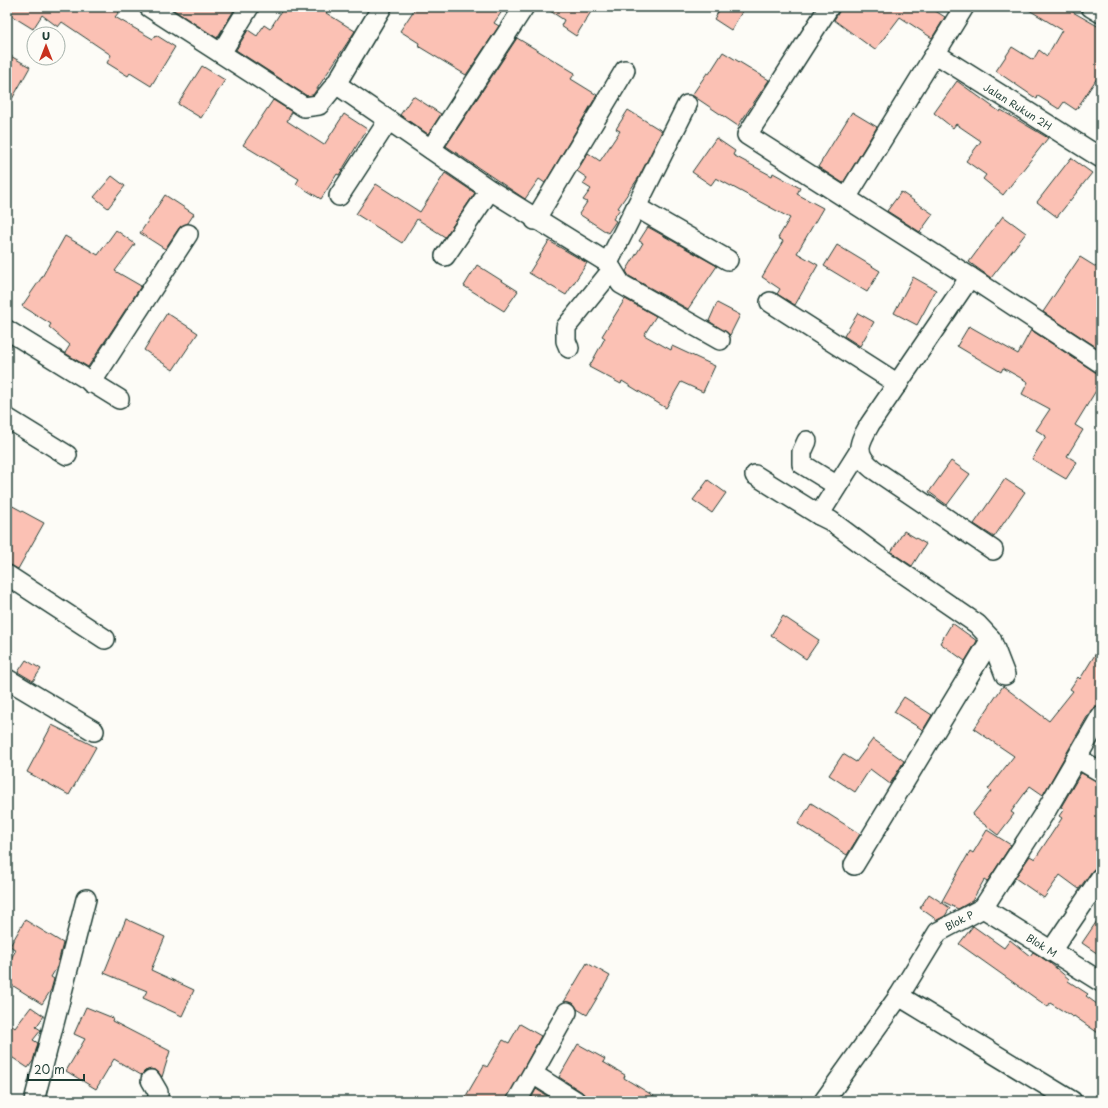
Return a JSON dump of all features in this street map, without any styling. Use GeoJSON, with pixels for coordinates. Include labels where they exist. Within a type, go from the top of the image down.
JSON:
{"type":"FeatureCollection","features":[{"type":"Feature","properties":{"kind":"street"},"geometry":{"type":"LineString","coordinates":[[149,7],[304,107],[319,105],[336,84],[382,7]]}},
{"type":"Feature","properties":{"kind":"street"},"geometry":{"type":"LineString","coordinates":[[221,53],[249,7]]}},
{"type":"Feature","properties":{"kind":"street"},"geometry":{"type":"LineString","coordinates":[[431,149],[524,7]]}},
{"type":"Feature","properties":{"kind":"street"},"geometry":{"type":"LineString","coordinates":[[829,7],[747,135],[970,277],[1101,363]]}},
{"type":"Feature","properties":{"kind":"street"},"geometry":{"type":"LineString","coordinates":[[846,198],[964,7]]}},
{"type":"Feature","properties":{"kind":"street"},"geometry":{"type":"LineString","coordinates":[[1091,7],[1101,13]]}},
{"type":"Feature","properties":{"kind":"street","name":"Jalan Rukun 2H"},"geometry":{"type":"LineString","coordinates":[[936,54],[1101,158]]}},
{"type":"Feature","properties":{"kind":"street"},"geometry":{"type":"LineString","coordinates":[[535,220],[625,70]]}},
{"type":"Feature","properties":{"kind":"street"},"geometry":{"type":"LineString","coordinates":[[336,84],[388,121],[535,220],[603,261],[620,284],[720,340]]}},
{"type":"Feature","properties":{"kind":"street"},"geometry":{"type":"LineString","coordinates":[[568,348],[566,341],[566,327],[636,206],[687,105]]}},
{"type":"Feature","properties":{"kind":"street"},"geometry":{"type":"LineString","coordinates":[[339,196],[388,121]]}},
{"type":"Feature","properties":{"kind":"street"},"geometry":{"type":"LineString","coordinates":[[445,256],[490,190]]}},
{"type":"Feature","properties":{"kind":"street"},"geometry":{"type":"LineString","coordinates":[[636,206],[728,260]]}},
{"type":"Feature","properties":{"kind":"street"},"geometry":{"type":"LineString","coordinates":[[91,382],[188,234]]}},
{"type":"Feature","properties":{"kind":"street"},"geometry":{"type":"LineString","coordinates":[[970,277],[863,437],[860,443],[860,450],[861,456],[873,469],[993,550]]}},
{"type":"Feature","properties":{"kind":"street"},"geometry":{"type":"LineString","coordinates":[[770,302],[898,384]]}},
{"type":"Feature","properties":{"kind":"street"},"geometry":{"type":"LineString","coordinates":[[7,330],[119,399]]}},
{"type":"Feature","properties":{"kind":"street"},"geometry":{"type":"LineString","coordinates":[[7,418],[67,455]]}},
{"type":"Feature","properties":{"kind":"street"},"geometry":{"type":"LineString","coordinates":[[807,441],[802,452],[802,464],[836,486]]}},
{"type":"Feature","properties":{"kind":"street"},"geometry":{"type":"LineString","coordinates":[[819,515],[860,450]]}},
{"type":"Feature","properties":{"kind":"street"},"geometry":{"type":"LineString","coordinates":[[755,475],[831,521],[878,556],[977,624],[991,639],[1005,675]]}},
{"type":"Feature","properties":{"kind":"street"},"geometry":{"type":"LineString","coordinates":[[7,575],[105,639]]}},
{"type":"Feature","properties":{"kind":"street"},"geometry":{"type":"LineString","coordinates":[[854,865],[991,639]]}},
{"type":"Feature","properties":{"kind":"street"},"geometry":{"type":"LineString","coordinates":[[7,679],[94,731]]}},
{"type":"Feature","properties":{"kind":"street","name":"Blok P"},"geometry":{"type":"LineString","coordinates":[[824,1101],[899,996],[938,932],[983,908],[1077,758],[1101,716]]}},
{"type":"Feature","properties":{"kind":"street"},"geometry":{"type":"LineString","coordinates":[[1077,758],[1101,772]]}},
{"type":"Feature","properties":{"kind":"street"},"geometry":{"type":"LineString","coordinates":[[1051,951],[1101,877]]}},
{"type":"Feature","properties":{"kind":"street"},"geometry":{"type":"LineString","coordinates":[[34,1101],[86,899]]}},
{"type":"Feature","properties":{"kind":"street","name":"Blok M"},"geometry":{"type":"LineString","coordinates":[[983,908],[1101,982]]}},
{"type":"Feature","properties":{"kind":"street"},"geometry":{"type":"LineString","coordinates":[[899,996],[1072,1101]]}},
{"type":"Feature","properties":{"kind":"street"},"geometry":{"type":"LineString","coordinates":[[517,1101],[567,1012]]}},
{"type":"Feature","properties":{"kind":"street"},"geometry":{"type":"LineString","coordinates":[[533,1074],[576,1101]]}},
{"type":"Feature","properties":{"kind":"street"},"geometry":{"type":"LineString","coordinates":[[151,1080],[158,1092],[158,1101]]}},
{"type":"Feature","properties":{"kind":"building"},"geometry":{"type":"Polygon","coordinates":[[[7,7],[123,7],[115,17],[153,39],[156,35],[175,47],[151,86],[130,73],[128,76],[107,63],[111,55],[62,22],[59,26],[57,26],[42,15],[35,26],[28,26],[7,13],[7,7]]]}},
{"type":"Feature","properties":{"kind":"building"},"geometry":{"type":"Polygon","coordinates":[[[169,7],[236,7],[217,38],[169,7]]]}},
{"type":"Feature","properties":{"kind":"building"},"geometry":{"type":"Polygon","coordinates":[[[284,7],[330,7],[326,13],[355,31],[313,95],[307,96],[236,50],[248,30],[257,36],[264,25],[270,29],[284,7]]]}},
{"type":"Feature","properties":{"kind":"building"},"geometry":{"type":"Polygon","coordinates":[[[416,7],[505,7],[494,23],[499,26],[466,75],[418,46],[419,43],[400,31],[416,7]]]}},
{"type":"Feature","properties":{"kind":"building"},"geometry":{"type":"Polygon","coordinates":[[[544,7],[594,7],[576,36],[561,26],[564,20],[544,7]]]}},
{"type":"Feature","properties":{"kind":"building"},"geometry":{"type":"Polygon","coordinates":[[[721,7],[745,7],[731,30],[714,19],[721,7]]]}},
{"type":"Feature","properties":{"kind":"building"},"geometry":{"type":"Polygon","coordinates":[[[842,7],[929,7],[945,17],[932,38],[900,17],[875,50],[834,20],[842,7]]]}},
{"type":"Feature","properties":{"kind":"building"},"geometry":{"type":"Polygon","coordinates":[[[1024,7],[1064,7],[1101,28],[1101,72],[1076,110],[1064,102],[1059,109],[1038,96],[1037,99],[996,71],[1012,47],[1033,60],[1039,50],[1047,56],[1062,30],[1024,7]]]}},
{"type":"Feature","properties":{"kind":"building"},"geometry":{"type":"Polygon","coordinates":[[[517,38],[575,73],[571,79],[597,95],[545,183],[539,179],[525,199],[446,146],[517,38]]]}},
{"type":"Feature","properties":{"kind":"building"},"geometry":{"type":"Polygon","coordinates":[[[723,52],[769,80],[738,126],[692,95],[707,73],[709,74],[723,52]]]}},
{"type":"Feature","properties":{"kind":"building"},"geometry":{"type":"Polygon","coordinates":[[[7,54],[30,67],[7,108],[7,54]]]}},
{"type":"Feature","properties":{"kind":"building"},"geometry":{"type":"Polygon","coordinates":[[[202,66],[225,80],[201,118],[178,104],[202,66]]]}},
{"type":"Feature","properties":{"kind":"building"},"geometry":{"type":"Polygon","coordinates":[[[957,81],[1000,112],[1001,110],[1048,138],[1003,195],[983,179],[986,175],[966,161],[981,141],[956,124],[953,128],[934,113],[957,81]]]}},
{"type":"Feature","properties":{"kind":"building"},"geometry":{"type":"Polygon","coordinates":[[[413,96],[441,114],[428,134],[400,115],[413,96]]]}},
{"type":"Feature","properties":{"kind":"building"},"geometry":{"type":"Polygon","coordinates":[[[273,100],[292,112],[287,121],[324,145],[344,114],[367,129],[339,175],[337,174],[321,199],[296,184],[299,179],[243,145],[273,100]]]}},
{"type":"Feature","properties":{"kind":"building"},"geometry":{"type":"Polygon","coordinates":[[[628,110],[662,131],[639,177],[618,208],[620,209],[613,219],[616,221],[608,233],[579,214],[587,202],[583,200],[591,189],[583,184],[587,178],[577,171],[588,153],[600,161],[620,131],[616,129],[628,110]]]}},
{"type":"Feature","properties":{"kind":"building"},"geometry":{"type":"Polygon","coordinates":[[[852,112],[877,127],[843,183],[818,167],[852,112]]]}},
{"type":"Feature","properties":{"kind":"building"},"geometry":{"type":"Polygon","coordinates":[[[716,138],[735,151],[733,155],[772,176],[773,173],[800,188],[797,194],[823,208],[797,253],[818,265],[795,305],[777,294],[780,289],[762,277],[783,241],[778,238],[790,218],[716,178],[711,185],[692,172],[716,138]]]}},
{"type":"Feature","properties":{"kind":"building"},"geometry":{"type":"Polygon","coordinates":[[[1071,158],[1092,173],[1057,217],[1037,202],[1071,158]]]}},
{"type":"Feature","properties":{"kind":"building"},"geometry":{"type":"Polygon","coordinates":[[[445,173],[475,193],[445,237],[417,219],[402,243],[356,214],[376,184],[420,212],[445,173]]]}},
{"type":"Feature","properties":{"kind":"building"},"geometry":{"type":"Polygon","coordinates":[[[112,176],[125,186],[108,208],[94,197],[112,176]]]}},
{"type":"Feature","properties":{"kind":"building"},"geometry":{"type":"Polygon","coordinates":[[[901,192],[933,214],[920,232],[887,211],[901,192]]]}},
{"type":"Feature","properties":{"kind":"building"},"geometry":{"type":"Polygon","coordinates":[[[165,195],[194,214],[188,223],[179,228],[165,249],[140,233],[165,195]]]}},
{"type":"Feature","properties":{"kind":"building"},"geometry":{"type":"Polygon","coordinates":[[[1003,216],[1026,233],[991,278],[969,262],[1003,216]]]}},
{"type":"Feature","properties":{"kind":"building"},"geometry":{"type":"Polygon","coordinates":[[[648,227],[717,266],[688,309],[629,276],[626,271],[643,243],[639,241],[648,227]]]}},
{"type":"Feature","properties":{"kind":"building"},"geometry":{"type":"Polygon","coordinates":[[[116,230],[135,244],[115,271],[141,286],[88,367],[65,353],[70,345],[49,327],[51,324],[22,306],[42,277],[65,236],[98,255],[116,230]]]}},
{"type":"Feature","properties":{"kind":"building"},"geometry":{"type":"Polygon","coordinates":[[[549,241],[587,263],[566,295],[529,273],[549,241]]]}},
{"type":"Feature","properties":{"kind":"building"},"geometry":{"type":"Polygon","coordinates":[[[837,245],[880,271],[867,292],[824,266],[837,245]]]}},
{"type":"Feature","properties":{"kind":"building"},"geometry":{"type":"Polygon","coordinates":[[[1080,257],[1101,270],[1101,350],[1043,312],[1080,257]]]}},
{"type":"Feature","properties":{"kind":"building"},"geometry":{"type":"Polygon","coordinates":[[[477,265],[518,291],[504,311],[464,286],[477,265]]]}},
{"type":"Feature","properties":{"kind":"building"},"geometry":{"type":"Polygon","coordinates":[[[913,277],[936,290],[917,325],[894,313],[913,277]]]}},
{"type":"Feature","properties":{"kind":"building"},"geometry":{"type":"Polygon","coordinates":[[[625,299],[656,316],[644,335],[671,350],[672,346],[715,366],[703,392],[681,382],[666,408],[622,381],[621,384],[589,367],[605,338],[602,336],[625,299]]]}},
{"type":"Feature","properties":{"kind":"building"},"geometry":{"type":"Polygon","coordinates":[[[717,303],[740,315],[730,335],[709,321],[717,303]]]}},
{"type":"Feature","properties":{"kind":"building"},"geometry":{"type":"Polygon","coordinates":[[[167,313],[198,333],[173,370],[144,350],[167,313]]]}},
{"type":"Feature","properties":{"kind":"building"},"geometry":{"type":"Polygon","coordinates":[[[858,313],[874,322],[860,346],[844,336],[858,313]]]}},
{"type":"Feature","properties":{"kind":"building"},"geometry":{"type":"Polygon","coordinates":[[[969,326],[1018,354],[1031,330],[1095,372],[1101,374],[1101,379],[1095,388],[1097,389],[1075,425],[1083,430],[1067,456],[1077,462],[1066,479],[1032,459],[1046,436],[1036,430],[1050,409],[1022,394],[1028,382],[1003,368],[1001,372],[957,346],[969,326]]]}},
{"type":"Feature","properties":{"kind":"building"},"geometry":{"type":"Polygon","coordinates":[[[951,461],[970,474],[947,505],[929,492],[951,461]]]}},
{"type":"Feature","properties":{"kind":"building"},"geometry":{"type":"Polygon","coordinates":[[[1005,479],[1025,492],[994,537],[974,524],[1005,479]]]}},
{"type":"Feature","properties":{"kind":"building"},"geometry":{"type":"Polygon","coordinates":[[[708,480],[726,493],[712,513],[693,500],[708,480]]]}},
{"type":"Feature","properties":{"kind":"building"},"geometry":{"type":"Polygon","coordinates":[[[7,503],[44,523],[18,569],[7,563],[7,503]]]}},
{"type":"Feature","properties":{"kind":"building"},"geometry":{"type":"Polygon","coordinates":[[[904,531],[926,544],[912,566],[891,552],[904,531]]]}},
{"type":"Feature","properties":{"kind":"building"},"geometry":{"type":"Polygon","coordinates":[[[783,616],[819,640],[806,659],[771,635],[783,616]]]}},
{"type":"Feature","properties":{"kind":"building"},"geometry":{"type":"Polygon","coordinates":[[[952,623],[977,641],[965,661],[940,643],[952,623]]]}},
{"type":"Feature","properties":{"kind":"building"},"geometry":{"type":"Polygon","coordinates":[[[1101,645],[1101,703],[1091,710],[1043,795],[1030,786],[1011,812],[1014,814],[998,835],[972,815],[991,791],[988,789],[1014,756],[974,729],[1003,686],[1049,721],[1073,691],[1070,689],[1078,677],[1080,679],[1101,645]]]}},
{"type":"Feature","properties":{"kind":"building"},"geometry":{"type":"Polygon","coordinates":[[[26,660],[41,669],[33,681],[18,672],[26,660]]]}},
{"type":"Feature","properties":{"kind":"building"},"geometry":{"type":"Polygon","coordinates":[[[904,697],[932,715],[923,730],[894,712],[904,697]]]}},
{"type":"Feature","properties":{"kind":"building"},"geometry":{"type":"Polygon","coordinates":[[[52,725],[96,747],[69,795],[27,772],[52,725]]]}},
{"type":"Feature","properties":{"kind":"building"},"geometry":{"type":"Polygon","coordinates":[[[873,739],[904,761],[890,784],[870,769],[855,792],[829,775],[843,754],[856,762],[873,739]]]}},
{"type":"Feature","properties":{"kind":"building"},"geometry":{"type":"Polygon","coordinates":[[[1081,773],[1101,783],[1101,863],[1092,871],[1079,889],[1060,875],[1044,898],[1015,878],[1030,856],[1035,859],[1062,818],[1059,816],[1064,809],[1061,807],[1081,773]]]}},
{"type":"Feature","properties":{"kind":"building"},"geometry":{"type":"Polygon","coordinates":[[[811,803],[860,834],[847,855],[798,824],[811,803]]]}},
{"type":"Feature","properties":{"kind":"building"},"geometry":{"type":"Polygon","coordinates":[[[987,830],[1011,845],[987,882],[984,880],[972,901],[958,909],[942,901],[970,851],[973,853],[987,830]]]}},
{"type":"Feature","properties":{"kind":"building"},"geometry":{"type":"Polygon","coordinates":[[[929,894],[950,908],[945,916],[937,920],[920,908],[929,894]]]}},
{"type":"Feature","properties":{"kind":"building"},"geometry":{"type":"Polygon","coordinates":[[[1101,915],[1101,956],[1082,943],[1101,915]]]}},
{"type":"Feature","properties":{"kind":"building"},"geometry":{"type":"Polygon","coordinates":[[[126,919],[165,937],[151,970],[194,990],[182,1016],[143,998],[147,991],[104,973],[126,919]]]}},
{"type":"Feature","properties":{"kind":"building"},"geometry":{"type":"Polygon","coordinates":[[[25,920],[63,943],[57,967],[51,977],[54,979],[51,990],[42,1004],[7,982],[7,965],[16,950],[10,946],[25,920]]]}},
{"type":"Feature","properties":{"kind":"building"},"geometry":{"type":"Polygon","coordinates":[[[973,926],[1004,948],[1010,940],[1030,956],[1033,952],[1050,963],[1069,979],[1068,981],[1088,994],[1086,996],[1101,1007],[1101,1035],[1074,1016],[1073,1017],[1050,1003],[1048,1007],[959,944],[973,926]]]}},
{"type":"Feature","properties":{"kind":"building"},"geometry":{"type":"Polygon","coordinates":[[[587,963],[610,976],[587,1015],[577,1009],[573,1003],[564,1002],[587,963]]]}},
{"type":"Feature","properties":{"kind":"building"},"geometry":{"type":"Polygon","coordinates":[[[31,1007],[44,1016],[36,1027],[41,1030],[33,1040],[38,1043],[33,1061],[28,1068],[7,1054],[7,1022],[15,1028],[31,1007]]]}},
{"type":"Feature","properties":{"kind":"building"},"geometry":{"type":"Polygon","coordinates":[[[86,1007],[113,1018],[112,1021],[170,1051],[162,1077],[157,1071],[151,1069],[145,1071],[141,1075],[114,1059],[96,1089],[66,1071],[85,1039],[74,1034],[86,1007]]]}},
{"type":"Feature","properties":{"kind":"building"},"geometry":{"type":"Polygon","coordinates":[[[520,1024],[541,1036],[506,1101],[463,1101],[484,1065],[487,1067],[503,1040],[509,1043],[520,1024]]]}},
{"type":"Feature","properties":{"kind":"building"},"geometry":{"type":"Polygon","coordinates":[[[578,1044],[605,1059],[603,1062],[625,1075],[624,1078],[662,1101],[587,1101],[582,1092],[559,1077],[578,1044]]]}},
{"type":"Feature","properties":{"kind":"building"},"geometry":{"type":"Polygon","coordinates":[[[536,1089],[555,1101],[530,1101],[536,1089]]]}}]}
